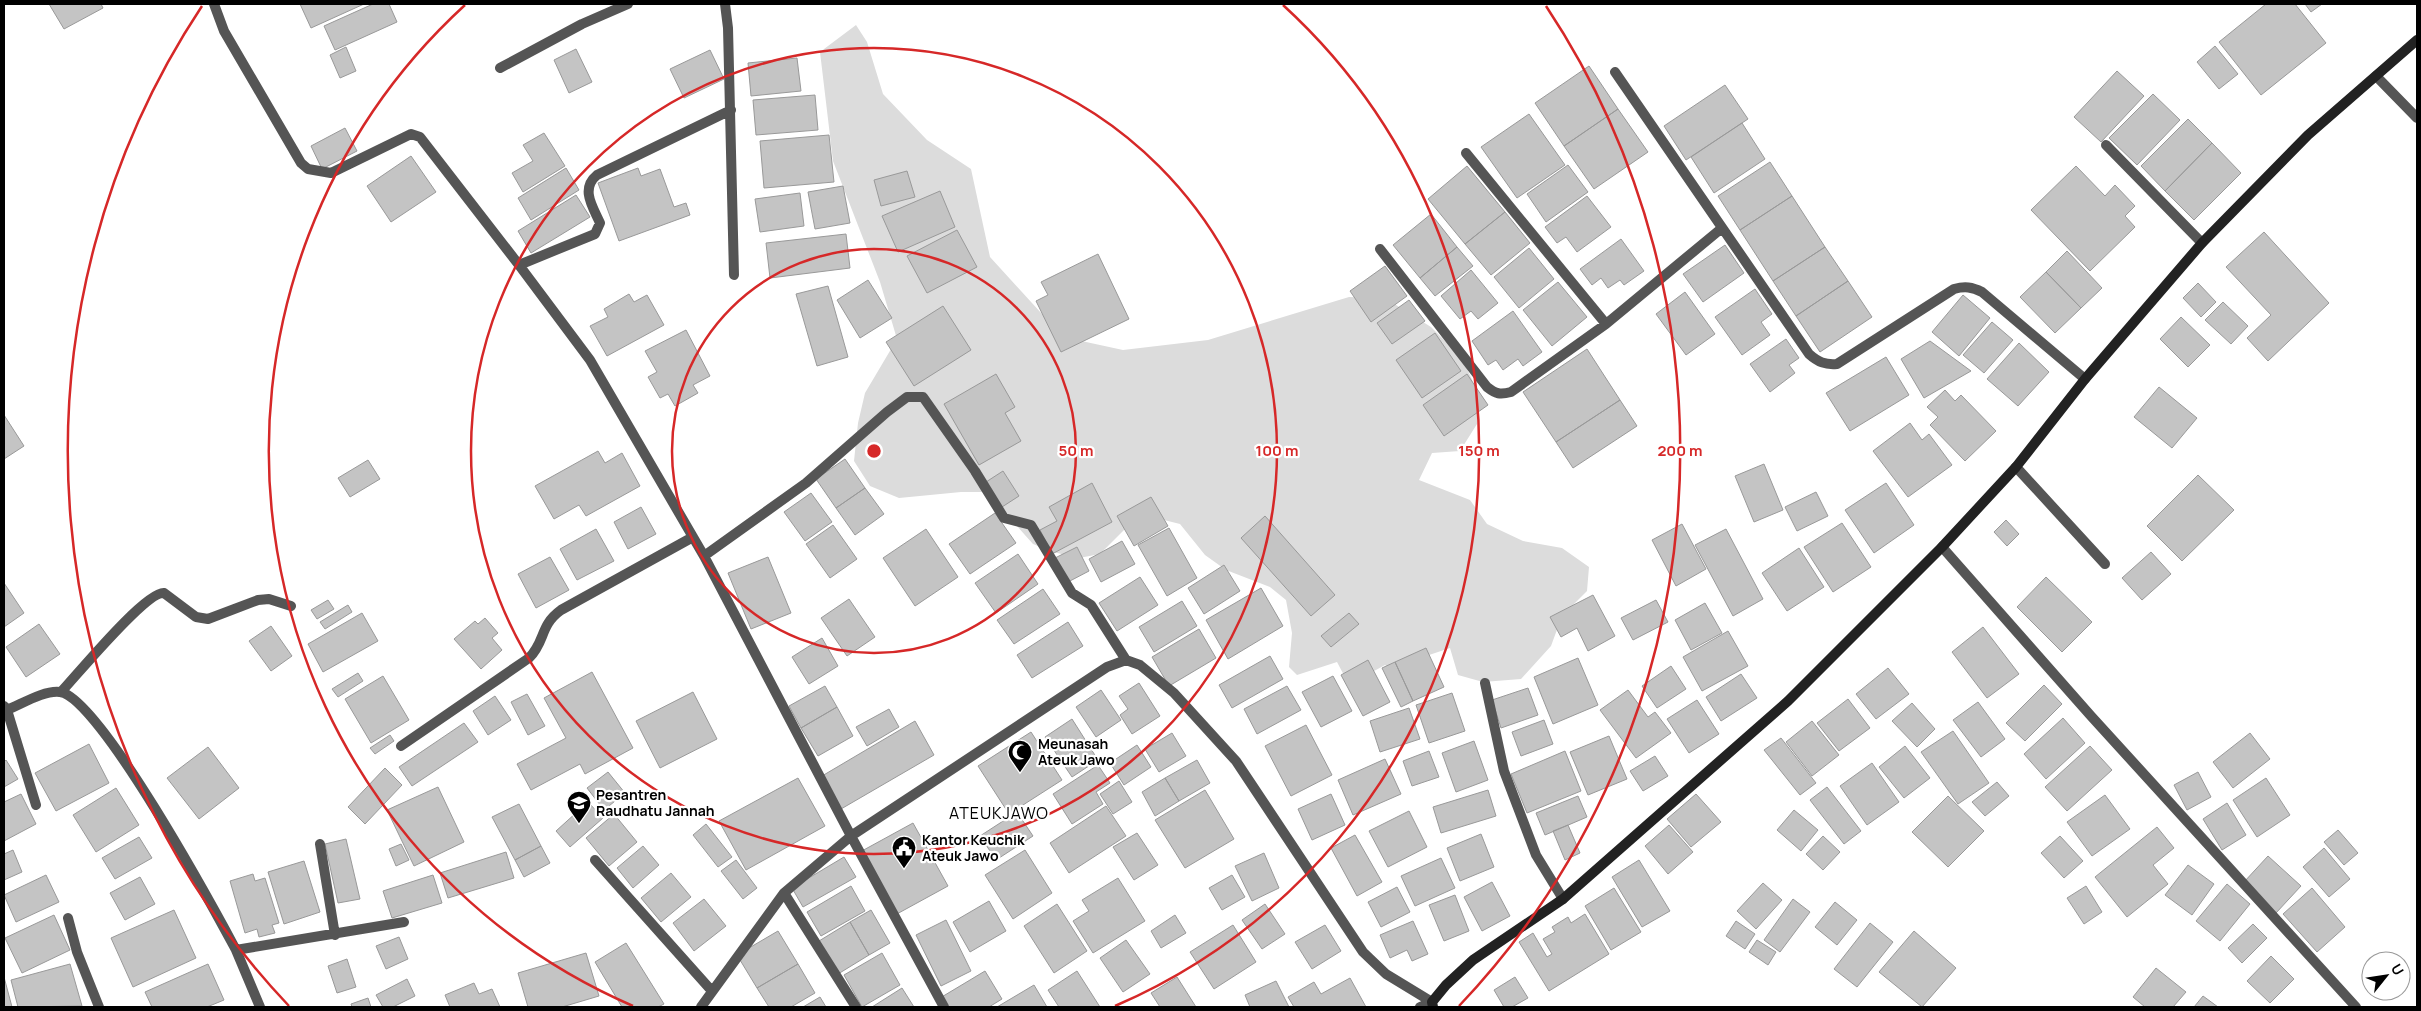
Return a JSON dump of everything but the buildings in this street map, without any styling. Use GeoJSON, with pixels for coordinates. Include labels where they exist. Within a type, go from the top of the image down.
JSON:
{"type":"FeatureCollection","features":[{"type":"Feature","properties":{"kind":"street"},"geometry":{"type":"LineString","coordinates":[[214,4],[224,31],[302,163],[308,169],[331,172],[410,134],[420,137],[590,360],[704,556],[851,836],[944,1007]]}},
{"type":"Feature","properties":{"kind":"street"},"geometry":{"type":"LineString","coordinates":[[500,68],[582,24],[628,4]]}},
{"type":"Feature","properties":{"kind":"street"},"geometry":{"type":"LineString","coordinates":[[725,4],[734,275]]}},
{"type":"Feature","properties":{"kind":"street"},"geometry":{"type":"LineString","coordinates":[[1420,1007],[1433,1004],[1446,985],[1473,960],[1563,900],[1788,701],[1942,547],[2016,467],[2085,379],[2202,243],[2308,135],[2417,40]]}},
{"type":"Feature","properties":{"kind":"street"},"geometry":{"type":"LineString","coordinates":[[1615,72],[1809,354],[1818,361],[1828,365],[1837,364],[1954,289],[1973,287],[1982,292],[2085,379]]}},
{"type":"Feature","properties":{"kind":"street"},"geometry":{"type":"LineString","coordinates":[[2376,76],[2417,118]]}},
{"type":"Feature","properties":{"kind":"street"},"geometry":{"type":"LineString","coordinates":[[519,265],[595,234],[600,223],[590,201],[588,188],[591,180],[597,175],[730,110]]}},
{"type":"Feature","properties":{"kind":"street"},"geometry":{"type":"LineString","coordinates":[[2106,145],[2202,243]]}},
{"type":"Feature","properties":{"kind":"street"},"geometry":{"type":"LineString","coordinates":[[1466,153],[1606,324]]}},
{"type":"Feature","properties":{"kind":"street"},"geometry":{"type":"LineString","coordinates":[[1380,249],[1487,387],[1495,393],[1502,394],[1511,392],[1606,324],[1722,228]]}},
{"type":"Feature","properties":{"kind":"street"},"geometry":{"type":"LineString","coordinates":[[704,556],[806,483],[887,412],[907,397],[922,397],[975,471],[1004,518],[1031,525],[1072,593],[1091,605],[1126,660],[1140,665],[1174,693],[1236,761],[1363,952],[1386,974],[1433,1004]]}},
{"type":"Feature","properties":{"kind":"street"},"geometry":{"type":"LineString","coordinates":[[2016,467],[2105,564]]}},
{"type":"Feature","properties":{"kind":"street"},"geometry":{"type":"LineString","coordinates":[[401,746],[528,658],[539,648],[546,624],[550,618],[561,610],[692,537]]}},
{"type":"Feature","properties":{"kind":"street"},"geometry":{"type":"LineString","coordinates":[[1942,547],[2091,716],[2356,1007]]}},
{"type":"Feature","properties":{"kind":"street"},"geometry":{"type":"LineString","coordinates":[[61,692],[126,620],[159,593],[164,593],[196,617],[208,619],[232,612],[258,600],[269,599],[291,606]]}},
{"type":"Feature","properties":{"kind":"street"},"geometry":{"type":"LineString","coordinates":[[700,1007],[784,893],[851,836],[1107,667],[1126,660]]}},
{"type":"Feature","properties":{"kind":"street"},"geometry":{"type":"LineString","coordinates":[[1486,683],[1504,771],[1536,855],[1563,900]]}},
{"type":"Feature","properties":{"kind":"street"},"geometry":{"type":"LineString","coordinates":[[36,805],[5,708],[49,693],[61,692],[73,698],[89,714],[146,794],[193,872],[236,950],[260,1007]]}},
{"type":"Feature","properties":{"kind":"street"},"geometry":{"type":"LineString","coordinates":[[320,844],[335,935]]}},
{"type":"Feature","properties":{"kind":"street"},"geometry":{"type":"LineString","coordinates":[[595,860],[711,990]]}},
{"type":"Feature","properties":{"kind":"street"},"geometry":{"type":"LineString","coordinates":[[784,893],[856,1007]]}},
{"type":"Feature","properties":{"kind":"street"},"geometry":{"type":"LineString","coordinates":[[68,918],[77,952],[99,1007]]}},
{"type":"Feature","properties":{"kind":"street"},"geometry":{"type":"LineString","coordinates":[[236,950],[404,922]]}},
{"type":"Feature","properties":{"kind":"shaded area"},"geometry":{"type":"Polygon","coordinates":[[[856,25],[867,42],[883,94],[927,140],[971,169],[990,257],[1063,337],[1123,350],[1208,340],[1349,297],[1385,298],[1431,327],[1462,358],[1480,397],[1477,424],[1460,451],[1432,453],[1419,480],[1470,500],[1487,524],[1523,541],[1562,548],[1589,567],[1587,591],[1562,616],[1551,646],[1521,679],[1483,682],[1458,675],[1450,648],[1429,655],[1405,676],[1385,665],[1356,681],[1346,679],[1337,662],[1297,675],[1289,667],[1292,633],[1286,600],[1270,587],[1226,570],[1205,555],[1180,524],[1148,516],[1135,519],[1100,554],[1079,558],[1053,552],[1033,544],[1015,524],[994,495],[987,492],[961,492],[899,498],[870,486],[854,461],[858,423],[865,393],[897,339],[880,282],[833,161],[820,52],[856,25]]]}},
{"type":"Feature","properties":{"kind":"place","name":"Meunasah Ateuk Jawo"},"geometry":{"type":"Point","coordinates":[1020,773]}},
{"type":"Feature","properties":{"kind":"place","name":"Pesantren Raudhatu Jannah"},"geometry":{"type":"Point","coordinates":[579,824]}},
{"type":"Feature","properties":{"kind":"place","name":"Kantor Keuchik Ateuk Jawo"},"geometry":{"type":"Point","coordinates":[904,869]}},
{"type":"Feature","properties":{"kind":"district","name":"ATEUKJAWO"},"geometry":{"type":"Point","coordinates":[999,813]}}]}
